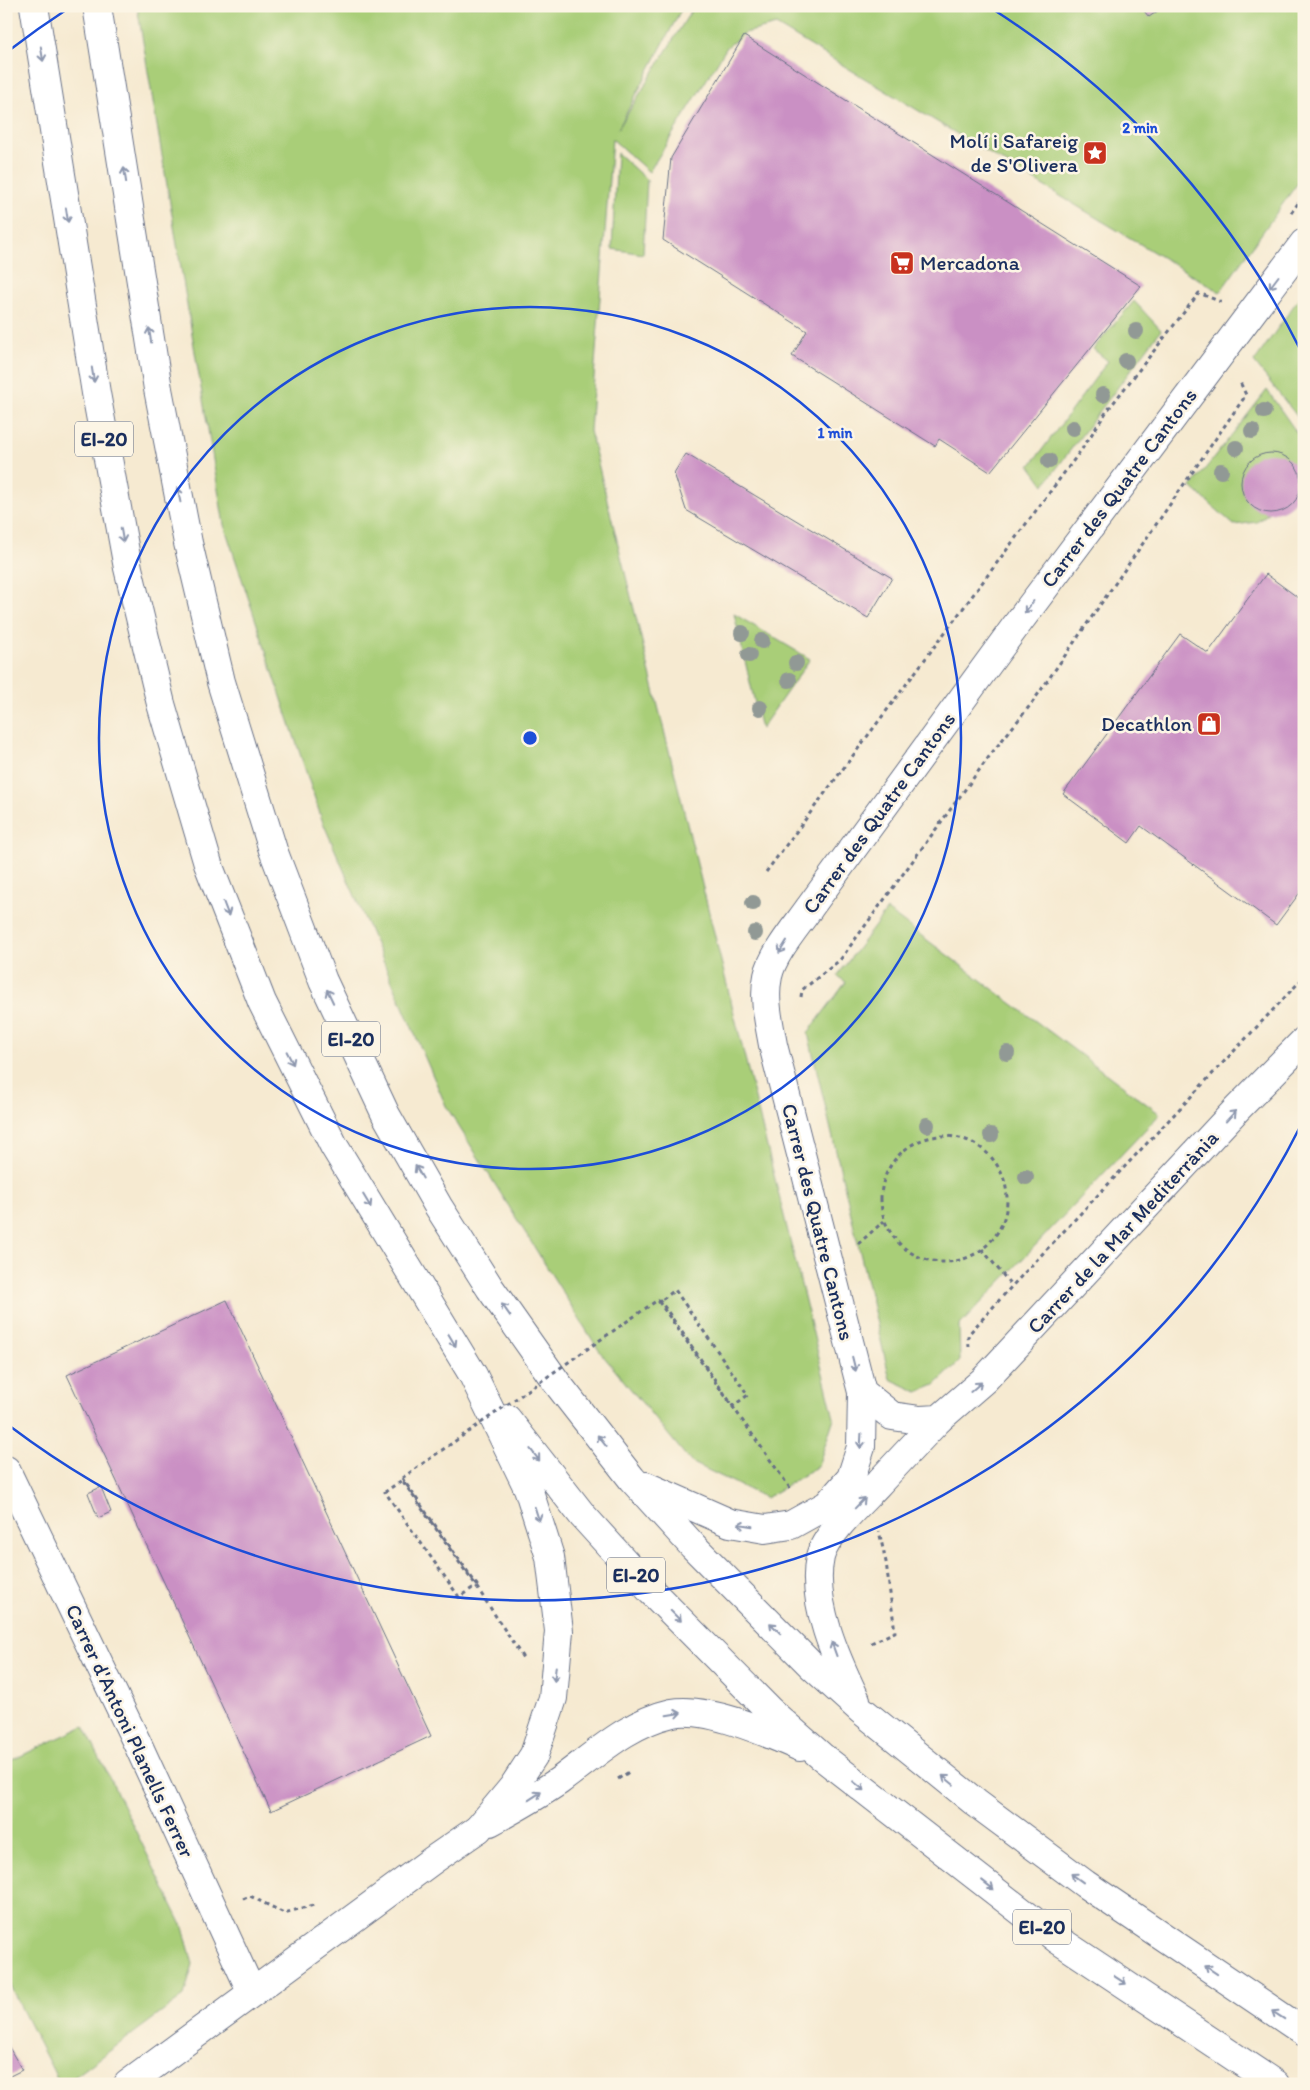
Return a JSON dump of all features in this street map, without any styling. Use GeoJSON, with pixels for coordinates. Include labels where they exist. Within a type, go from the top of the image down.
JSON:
{"type":"FeatureCollection","features":[{"type":"Feature","properties":{"kind":"main road","name":"EI-20"},"geometry":{"type":"LineString","coordinates":[[34,6],[96,393],[128,568],[161,704],[208,864],[262,1002],[334,1146],[473,1375],[583,1516],[652,1592],[770,1711],[821,1756],[1057,1939],[1275,2084]]}},
{"type":"Feature","properties":{"kind":"main road","name":"EI-20"},"geometry":{"type":"LineString","coordinates":[[97,6],[158,389],[188,543],[221,682],[273,850],[323,981],[386,1115],[438,1206],[490,1288],[557,1383],[632,1479],[693,1546],[810,1664],[861,1710],[976,1804],[1085,1884],[1304,2032]]}},
{"type":"Feature","properties":{"kind":"main road","name":"Carrer des Quatre Cantons"},"geometry":{"type":"LineString","coordinates":[[632,1479],[730,1523],[765,1529],[791,1525],[827,1505],[851,1478],[861,1448],[862,1392],[773,1045],[766,1006],[768,975],[780,950],[805,914],[1009,635],[1304,243]]}},
{"type":"Feature","properties":{"kind":"main road","name":"Carrer de la Mar Mediterrània"},"geometry":{"type":"LineString","coordinates":[[861,1710],[842,1670],[828,1631],[820,1600],[818,1576],[820,1556],[840,1524],[939,1419],[984,1380],[1237,1109],[1304,1041]]}},
{"type":"Feature","properties":{"kind":"main road"},"geometry":{"type":"LineString","coordinates":[[473,1375],[528,1488],[550,1557],[559,1632],[552,1698],[534,1755],[513,1787],[478,1829]]}},
{"type":"Feature","properties":{"kind":"main road"},"geometry":{"type":"LineString","coordinates":[[862,1392],[892,1416],[920,1420],[939,1419]]}},
{"type":"Feature","properties":{"kind":"main road","name":"Carrer d'Antoni Planells Ferrer"},"geometry":{"type":"LineString","coordinates":[[6,1470],[139,1747],[252,1993]]}},
{"type":"Feature","properties":{"kind":"main road"},"geometry":{"type":"LineString","coordinates":[[128,2084],[478,1829],[544,1790],[627,1730],[673,1713],[700,1714],[729,1720],[770,1734],[821,1756]]}},
{"type":"Feature","properties":{"kind":"path"},"geometry":{"type":"LineString","coordinates":[[1287,218],[1304,195]]}},
{"type":"Feature","properties":{"kind":"path"},"geometry":{"type":"LineString","coordinates":[[766,872],[1082,449],[1107,410],[1199,293],[1224,303]]}},
{"type":"Feature","properties":{"kind":"path"},"geometry":{"type":"LineString","coordinates":[[801,999],[802,990],[840,960],[992,754],[1032,703],[1246,395],[1238,376]]}},
{"type":"Feature","properties":{"kind":"path"},"geometry":{"type":"LineString","coordinates":[[984,1380],[970,1363],[968,1335],[1304,976]]}},
{"type":"Feature","properties":{"kind":"path"},"geometry":{"type":"LineString","coordinates":[[943,1136],[963,1138],[981,1148],[996,1162],[1005,1181],[1007,1203],[1003,1224],[991,1242],[982,1249],[974,1256],[954,1262],[932,1262],[911,1254],[895,1240],[884,1221],[880,1201],[882,1181],[892,1163],[906,1148],[923,1138],[943,1136]]}},
{"type":"Feature","properties":{"kind":"path"},"geometry":{"type":"LineString","coordinates":[[857,1245],[884,1221]]}},
{"type":"Feature","properties":{"kind":"path"},"geometry":{"type":"LineString","coordinates":[[982,1249],[1012,1286]]}},
{"type":"Feature","properties":{"kind":"path"},"geometry":{"type":"LineString","coordinates":[[528,1666],[482,1595],[476,1587],[471,1579],[402,1480],[385,1492],[459,1597],[471,1589],[477,1584],[402,1478],[659,1299],[665,1307],[733,1406],[748,1395],[675,1290],[670,1294],[664,1298],[658,1302],[789,1488],[797,1484]]}},
{"type":"Feature","properties":{"kind":"path"},"geometry":{"type":"LineString","coordinates":[[871,1643],[895,1632],[886,1562],[878,1532],[882,1527]]}},
{"type":"Feature","properties":{"kind":"path"},"geometry":{"type":"LineString","coordinates":[[216,1912],[250,1896],[284,1913],[314,1905],[322,1900]]}},
{"type":"Feature","properties":{"kind":"green space"},"geometry":{"type":"Polygon","coordinates":[[[137,6],[683,6],[618,129],[694,6],[1304,6],[1304,174],[1220,292],[776,25],[745,33],[727,47],[649,172],[612,139],[590,431],[834,1418],[818,1466],[766,1498],[691,1462],[600,1352],[446,1106],[322,820],[224,525],[137,6]]]}},
{"type":"Feature","properties":{"kind":"green space"},"geometry":{"type":"Polygon","coordinates":[[[617,153],[647,180],[643,254],[612,249],[617,153]]]}},
{"type":"Feature","properties":{"kind":"green space"},"geometry":{"type":"Polygon","coordinates":[[[1304,291],[1304,425],[1254,362],[1304,291]]]}},
{"type":"Feature","properties":{"kind":"green space"},"geometry":{"type":"Polygon","coordinates":[[[1134,301],[1161,330],[1044,485],[1030,466],[1108,361],[1093,349],[1134,301]]]}},
{"type":"Feature","properties":{"kind":"green space"},"geometry":{"type":"Polygon","coordinates":[[[1267,390],[1304,443],[1304,486],[1257,522],[1234,525],[1191,487],[1267,390]]]}},
{"type":"Feature","properties":{"kind":"green space"},"geometry":{"type":"Polygon","coordinates":[[[734,614],[810,659],[761,729],[734,614]]]}},
{"type":"Feature","properties":{"kind":"green space"},"geometry":{"type":"Polygon","coordinates":[[[887,910],[1160,1114],[959,1326],[960,1361],[935,1385],[918,1392],[890,1379],[808,1033],[846,982],[837,976],[887,910]]]}},
{"type":"Feature","properties":{"kind":"green space"},"geometry":{"type":"Polygon","coordinates":[[[84,1726],[183,1927],[193,1964],[184,1996],[65,2084],[60,2084],[6,1978],[6,1763],[84,1726]]]}},
{"type":"Feature","properties":{"kind":"building"},"geometry":{"type":"Polygon","coordinates":[[[1140,6],[1165,6],[1149,17],[1140,6]]]}},
{"type":"Feature","properties":{"kind":"building","name":"Mercadona"},"geometry":{"type":"Polygon","coordinates":[[[744,36],[1141,286],[990,472],[939,439],[935,446],[792,356],[807,331],[663,240],[671,158],[744,36]]]}},
{"type":"Feature","properties":{"kind":"building"},"geometry":{"type":"Polygon","coordinates":[[[1271,453],[1287,458],[1292,462],[1296,467],[1301,483],[1296,499],[1292,504],[1287,508],[1271,513],[1255,508],[1250,504],[1246,499],[1241,483],[1246,467],[1250,462],[1255,458],[1271,453]]]}},
{"type":"Feature","properties":{"kind":"building"},"geometry":{"type":"Polygon","coordinates":[[[686,454],[892,578],[868,618],[686,510],[674,473],[686,454]]]}},
{"type":"Feature","properties":{"kind":"building","name":"Decathlon"},"geometry":{"type":"Polygon","coordinates":[[[1266,574],[1304,602],[1304,887],[1276,925],[1141,826],[1129,843],[1063,794],[1180,634],[1208,653],[1266,574]]]}},
{"type":"Feature","properties":{"kind":"building"},"geometry":{"type":"Polygon","coordinates":[[[227,1300],[431,1736],[271,1811],[67,1375],[227,1300]]]}},
{"type":"Feature","properties":{"kind":"building"},"geometry":{"type":"Polygon","coordinates":[[[101,1487],[111,1512],[98,1518],[88,1493],[101,1487]]]}},
{"type":"Feature","properties":{"kind":"building"},"geometry":{"type":"Polygon","coordinates":[[[6,2042],[22,2070],[6,2078],[6,2042]]]}},
{"type":"Feature","properties":{"kind":"place","name":"Molí i Safareig de S'Olivera"},"geometry":{"type":"Point","coordinates":[1095,153]}},
{"type":"Feature","properties":{"kind":"place","name":"Mercadona"},"geometry":{"type":"Point","coordinates":[902,263]}},
{"type":"Feature","properties":{"kind":"place","name":"Decathlon"},"geometry":{"type":"Point","coordinates":[1209,724]}}]}
